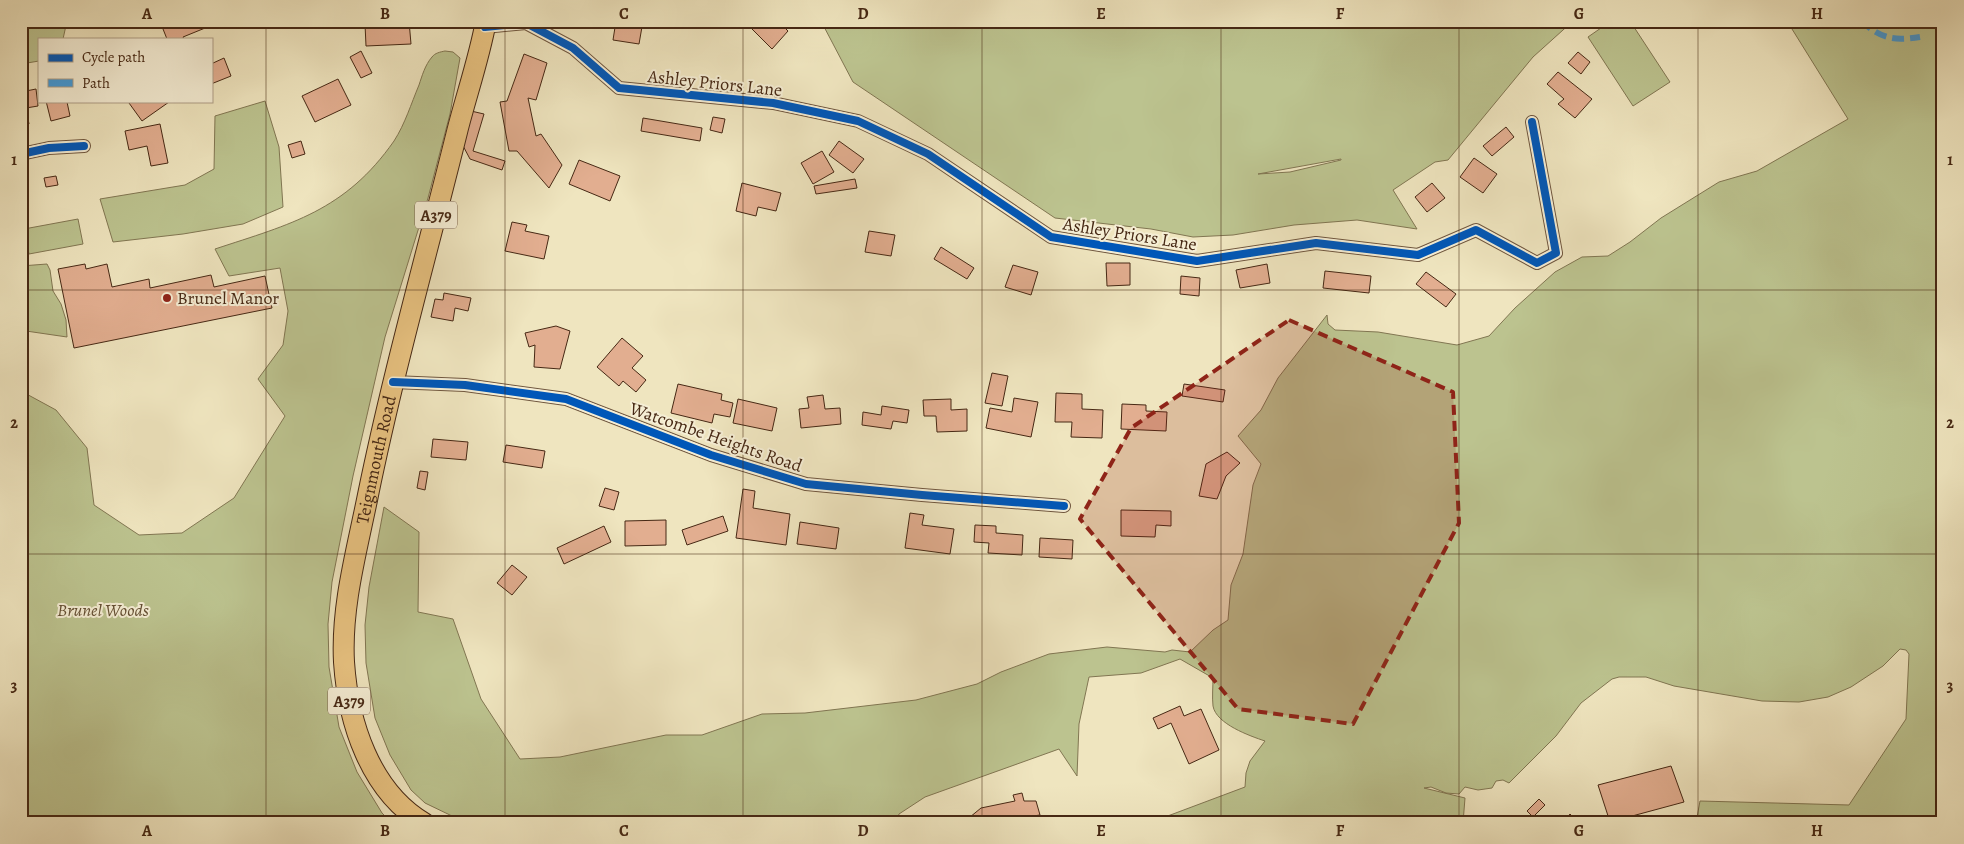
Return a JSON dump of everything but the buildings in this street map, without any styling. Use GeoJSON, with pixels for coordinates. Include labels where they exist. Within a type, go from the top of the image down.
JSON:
{"type":"FeatureCollection","features":[{"type":"Feature","properties":{"kind":"main road","name":"Teignmouth Road"},"geometry":{"type":"LineString","coordinates":[[424,823],[409,814],[382,785],[365,753],[354,721],[344,660],[347,598],[393,382],[485,24]]}},
{"type":"Feature","properties":{"kind":"street","name":"Ashley Priors Lane"},"geometry":{"type":"LineString","coordinates":[[485,24],[526,23],[573,48],[619,88],[773,103],[858,121],[928,154],[1051,237],[1197,261],[1316,243],[1418,255],[1476,230],[1537,263],[1556,253],[1532,122]]}},
{"type":"Feature","properties":{"kind":"street"},"geometry":{"type":"LineString","coordinates":[[21,154],[49,148],[84,146]]}},
{"type":"Feature","properties":{"kind":"street","name":"Watcombe Heights Road"},"geometry":{"type":"LineString","coordinates":[[393,382],[465,385],[566,399],[711,455],[806,484],[1064,506]]}},
{"type":"Feature","properties":{"kind":"highlighted area"},"geometry":{"type":"Polygon","coordinates":[[[1289,320],[1453,392],[1459,523],[1353,724],[1238,709],[1080,519],[1131,428],[1289,320]]]}},
{"type":"Feature","properties":{"kind":"green space"},"geometry":{"type":"Polygon","coordinates":[[[21,21],[67,21],[63,38],[38,38],[38,61],[21,64],[21,21]]]}},
{"type":"Feature","properties":{"kind":"green space"},"geometry":{"type":"Polygon","coordinates":[[[821,21],[1573,21],[1533,57],[1448,160],[1435,162],[1393,190],[1417,229],[1357,220],[1294,225],[1233,235],[1193,237],[1151,229],[1055,218],[853,82],[821,21]],[[1341,159],[1258,174],[1290,172],[1341,160],[1341,159]]]}},
{"type":"Feature","properties":{"kind":"green space"},"geometry":{"type":"Polygon","coordinates":[[[1611,21],[1630,21],[1670,82],[1633,106],[1588,37],[1611,21]]]}},
{"type":"Feature","properties":{"kind":"green space"},"geometry":{"type":"Polygon","coordinates":[[[1787,21],[1943,21],[1943,823],[1696,823],[1700,801],[1849,805],[1906,719],[1909,654],[1906,650],[1900,649],[1883,666],[1851,687],[1828,697],[1799,702],[1762,701],[1674,686],[1646,677],[1619,677],[1612,679],[1581,703],[1556,736],[1509,783],[1503,780],[1496,781],[1492,788],[1478,790],[1465,787],[1459,794],[1446,793],[1431,787],[1424,788],[1465,798],[1463,823],[1149,823],[1245,787],[1246,773],[1250,761],[1265,741],[1234,728],[1220,718],[1213,706],[1213,678],[1180,659],[1141,673],[1089,677],[1079,724],[1077,776],[1059,749],[925,797],[899,814],[896,823],[473,823],[452,816],[425,803],[411,790],[390,755],[375,718],[366,663],[365,625],[369,587],[384,507],[419,532],[418,612],[453,619],[481,699],[520,759],[560,757],[666,735],[702,735],[762,714],[805,713],[916,700],[977,684],[1001,672],[1049,654],[1107,647],[1165,652],[1172,650],[1190,652],[1213,630],[1228,620],[1231,585],[1243,554],[1253,485],[1261,464],[1238,436],[1261,410],[1278,378],[1327,315],[1328,324],[1335,330],[1378,332],[1457,345],[1489,336],[1515,308],[1555,272],[1582,257],[1608,256],[1661,218],[1719,182],[1757,171],[1848,119],[1787,21]]]}},
{"type":"Feature","properties":{"kind":"green space","name":"Brunel Woods"},"geometry":{"type":"Polygon","coordinates":[[[445,51],[453,52],[460,58],[450,114],[428,198],[385,337],[353,476],[332,582],[328,624],[329,667],[339,727],[357,772],[382,813],[392,823],[21,823],[21,391],[56,410],[87,448],[94,505],[139,535],[182,533],[234,498],[285,416],[258,379],[283,345],[288,311],[280,268],[229,276],[215,249],[268,231],[315,212],[356,184],[375,165],[394,141],[408,114],[430,60],[436,54],[445,51]]]}},
{"type":"Feature","properties":{"kind":"green space"},"geometry":{"type":"Polygon","coordinates":[[[265,101],[279,147],[283,207],[243,224],[183,234],[113,242],[100,199],[185,185],[214,169],[215,116],[265,101]]]}},
{"type":"Feature","properties":{"kind":"green space"},"geometry":{"type":"Polygon","coordinates":[[[78,219],[83,244],[29,254],[24,229],[78,219]]]}},
{"type":"Feature","properties":{"kind":"green space"},"geometry":{"type":"Polygon","coordinates":[[[47,264],[50,270],[53,291],[61,304],[66,320],[67,337],[26,331],[21,332],[21,266],[47,264]]]}},
{"type":"Feature","properties":{"kind":"marked path"},"geometry":{"type":"LineString","coordinates":[[1861,21],[1875,32],[1888,37],[1902,39],[1920,37]]}},
{"type":"Feature","properties":{"kind":"cycle path"},"geometry":{"type":"LineString","coordinates":[[485,27],[526,23],[573,48],[619,88],[773,103],[858,121],[928,154],[1051,237],[1197,261],[1316,243],[1418,255],[1476,230],[1537,263],[1556,253],[1532,122]]}},
{"type":"Feature","properties":{"kind":"cycle path"},"geometry":{"type":"LineString","coordinates":[[21,154],[49,148],[84,146]]}},
{"type":"Feature","properties":{"kind":"cycle path"},"geometry":{"type":"LineString","coordinates":[[393,382],[465,385],[566,399],[711,455],[806,484],[1064,506]]}},
{"type":"Feature","properties":{"kind":"place","name":"Brunel Manor"},"geometry":{"type":"Point","coordinates":[167,298]}}]}
